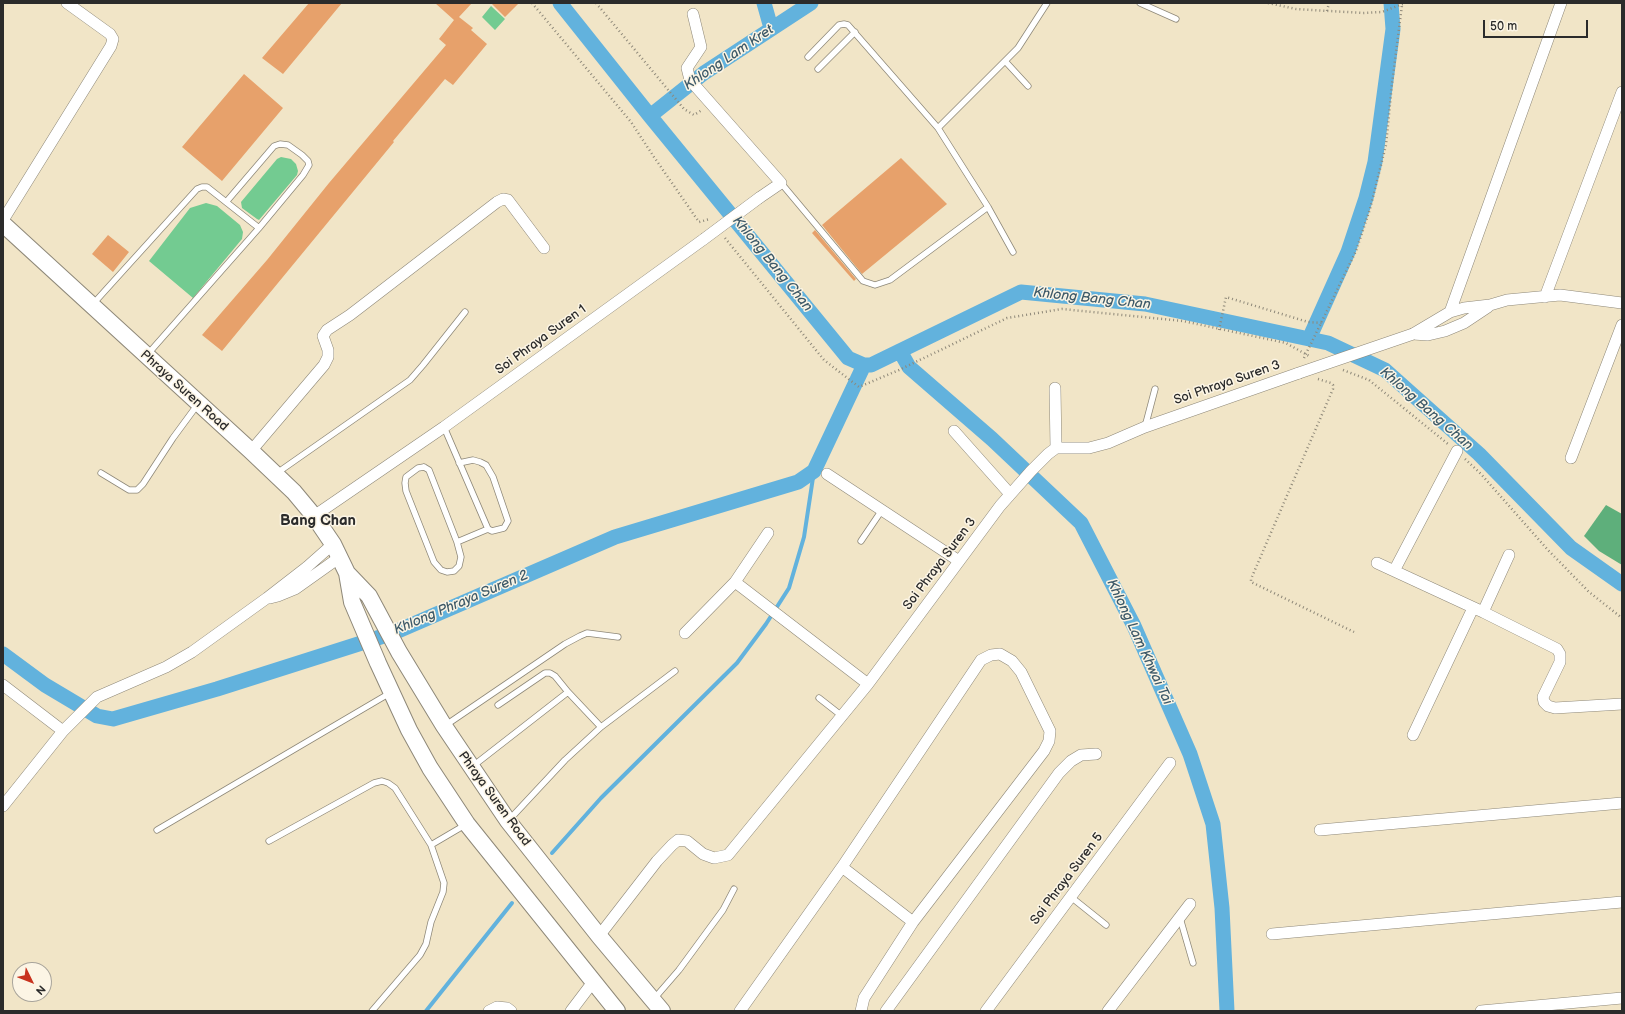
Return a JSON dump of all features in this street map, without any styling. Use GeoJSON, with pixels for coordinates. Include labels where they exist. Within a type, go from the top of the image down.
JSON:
{"type":"FeatureCollection","features":[{"type":"Feature","properties":{"kind":"street"},"geometry":{"type":"LineString","coordinates":[[3,220],[111,46],[113,39],[110,34],[67,3]]}},
{"type":"Feature","properties":{"kind":"street"},"geometry":{"type":"LineString","coordinates":[[1450,312],[1561,3]]}},
{"type":"Feature","properties":{"kind":"street"},"geometry":{"type":"LineString","coordinates":[[693,14],[701,47],[687,68],[690,80],[781,183]]}},
{"type":"Feature","properties":{"kind":"street"},"geometry":{"type":"LineString","coordinates":[[1545,297],[1622,92]]}},
{"type":"Feature","properties":{"kind":"street","name":"Soi Phraya Suren 1"},"geometry":{"type":"LineString","coordinates":[[314,516],[444,427],[781,183]]}},
{"type":"Feature","properties":{"kind":"street"},"geometry":{"type":"LineString","coordinates":[[251,451],[324,365],[328,357],[328,350],[323,336],[327,330],[350,315],[497,202],[503,199],[508,200],[544,248]]}},
{"type":"Feature","properties":{"kind":"street","name":"Phraya Suren Road"},"geometry":{"type":"LineString","coordinates":[[3,224],[294,492],[314,516],[348,573],[369,596],[399,652],[444,726],[508,821],[599,936],[657,1006]]}},
{"type":"Feature","properties":{"kind":"street"},"geometry":{"type":"LineString","coordinates":[[1413,334],[1450,312],[1464,308],[1490,305],[1507,300],[1560,295],[1622,303]]}},
{"type":"Feature","properties":{"kind":"street"},"geometry":{"type":"LineString","coordinates":[[1413,334],[1428,335],[1445,331],[1464,322],[1490,305]]}},
{"type":"Feature","properties":{"kind":"street"},"geometry":{"type":"LineString","coordinates":[[1571,458],[1622,325]]}},
{"type":"Feature","properties":{"kind":"street","name":"Soi Phraya Suren 3"},"geometry":{"type":"LineString","coordinates":[[599,936],[657,861],[678,840],[687,841],[703,854],[714,858],[728,855],[868,684],[1013,492],[1052,451],[1089,448],[1108,443],[1145,427],[1413,334]]}},
{"type":"Feature","properties":{"kind":"street"},"geometry":{"type":"LineString","coordinates":[[1052,451],[1055,388]]}},
{"type":"Feature","properties":{"kind":"street"},"geometry":{"type":"LineString","coordinates":[[954,432],[1013,492]]}},
{"type":"Feature","properties":{"kind":"street"},"geometry":{"type":"LineString","coordinates":[[1394,571],[1457,451]]}},
{"type":"Feature","properties":{"kind":"street"},"geometry":{"type":"LineString","coordinates":[[827,474],[959,562]]}},
{"type":"Feature","properties":{"kind":"street"},"geometry":{"type":"LineString","coordinates":[[685,633],[735,582],[768,534]]}},
{"type":"Feature","properties":{"kind":"street"},"geometry":{"type":"LineString","coordinates":[[3,806],[63,731],[97,697],[166,667],[192,652],[267,598],[278,596],[295,589],[336,551]]}},
{"type":"Feature","properties":{"kind":"street"},"geometry":{"type":"LineString","coordinates":[[1413,736],[1478,610],[1509,555]]}},
{"type":"Feature","properties":{"kind":"street"},"geometry":{"type":"LineString","coordinates":[[1377,563],[1557,649],[1560,654],[1560,662],[1543,697],[1544,702],[1548,706],[1554,708],[1622,704]]}},
{"type":"Feature","properties":{"kind":"street","name":"Phraya Suren Road"},"geometry":{"type":"LineString","coordinates":[[348,573],[352,602],[409,730],[430,768],[467,824],[617,1011]]}},
{"type":"Feature","properties":{"kind":"street"},"geometry":{"type":"LineString","coordinates":[[735,582],[868,684]]}},
{"type":"Feature","properties":{"kind":"street"},"geometry":{"type":"LineString","coordinates":[[740,1011],[842,867],[981,660],[990,655],[1000,654],[1012,661],[1021,672],[1050,731],[1049,741],[1044,751],[913,922],[864,998],[861,1011]]}},
{"type":"Feature","properties":{"kind":"street"},"geometry":{"type":"LineString","coordinates":[[3,685],[63,731]]}},
{"type":"Feature","properties":{"kind":"street"},"geometry":{"type":"LineString","coordinates":[[886,1011],[1059,774],[1071,761],[1081,755],[1096,754]]}},
{"type":"Feature","properties":{"kind":"street","name":"Soi Phraya Suren 5"},"geometry":{"type":"LineString","coordinates":[[986,1011],[1170,763]]}},
{"type":"Feature","properties":{"kind":"street"},"geometry":{"type":"LineString","coordinates":[[1320,830],[1622,803]]}},
{"type":"Feature","properties":{"kind":"street"},"geometry":{"type":"LineString","coordinates":[[842,867],[913,922]]}},
{"type":"Feature","properties":{"kind":"street"},"geometry":{"type":"LineString","coordinates":[[1272,934],[1622,902]]}},
{"type":"Feature","properties":{"kind":"street"},"geometry":{"type":"LineString","coordinates":[[1108,1011],[1190,904]]}},
{"type":"Feature","properties":{"kind":"street"},"geometry":{"type":"LineString","coordinates":[[571,1011],[593,982]]}},
{"type":"Feature","properties":{"kind":"street"},"geometry":{"type":"LineString","coordinates":[[1481,1011],[1622,998]]}},
{"type":"Feature","properties":{"kind":"street"},"geometry":{"type":"LineString","coordinates":[[489,1011],[497,1007],[507,1008],[510,1011]]}},
{"type":"Feature","properties":{"kind":"lane"},"geometry":{"type":"LineString","coordinates":[[938,128],[1018,48],[1047,3]]}},
{"type":"Feature","properties":{"kind":"lane"},"geometry":{"type":"LineString","coordinates":[[1140,3],[1176,19]]}},
{"type":"Feature","properties":{"kind":"lane"},"geometry":{"type":"LineString","coordinates":[[808,57],[839,25],[848,25],[938,128],[988,207],[1013,252]]}},
{"type":"Feature","properties":{"kind":"lane"},"geometry":{"type":"LineString","coordinates":[[818,69],[855,32]]}},
{"type":"Feature","properties":{"kind":"lane"},"geometry":{"type":"LineString","coordinates":[[1005,61],[1028,86]]}},
{"type":"Feature","properties":{"kind":"lane"},"geometry":{"type":"LineString","coordinates":[[146,356],[308,170],[308,161],[288,146],[280,144],[274,146],[227,201]]}},
{"type":"Feature","properties":{"kind":"lane"},"geometry":{"type":"LineString","coordinates":[[781,183],[863,281],[875,285],[890,280],[988,207]]}},
{"type":"Feature","properties":{"kind":"lane"},"geometry":{"type":"LineString","coordinates":[[92,306],[197,189],[208,187],[259,228]]}},
{"type":"Feature","properties":{"kind":"lane"},"geometry":{"type":"LineString","coordinates":[[276,475],[410,380],[465,312]]}},
{"type":"Feature","properties":{"kind":"lane"},"geometry":{"type":"LineString","coordinates":[[1145,427],[1155,389]]}},
{"type":"Feature","properties":{"kind":"lane"},"geometry":{"type":"LineString","coordinates":[[101,473],[129,490],[137,490],[143,484],[173,438],[198,404]]}},
{"type":"Feature","properties":{"kind":"lane"},"geometry":{"type":"LineString","coordinates":[[444,427],[488,529]]}},
{"type":"Feature","properties":{"kind":"lane"},"geometry":{"type":"LineString","coordinates":[[457,542],[488,529],[492,531],[504,528],[508,521],[493,477],[486,466],[473,460],[459,463]]}},
{"type":"Feature","properties":{"kind":"lane"},"geometry":{"type":"LineString","coordinates":[[424,467],[429,470],[457,542],[461,557],[459,566],[454,571],[447,572],[441,570],[434,562],[405,483],[406,477],[418,468],[424,467]]}},
{"type":"Feature","properties":{"kind":"lane"},"geometry":{"type":"LineString","coordinates":[[861,541],[882,510]]}},
{"type":"Feature","properties":{"kind":"lane"},"geometry":{"type":"LineString","coordinates":[[444,726],[565,644],[580,636],[587,633],[618,637]]}},
{"type":"Feature","properties":{"kind":"lane"},"geometry":{"type":"LineString","coordinates":[[508,821],[565,760],[601,727],[675,671]]}},
{"type":"Feature","properties":{"kind":"lane"},"geometry":{"type":"LineString","coordinates":[[498,705],[545,673],[550,673],[555,676],[601,727]]}},
{"type":"Feature","properties":{"kind":"lane"},"geometry":{"type":"LineString","coordinates":[[157,830],[392,692]]}},
{"type":"Feature","properties":{"kind":"lane"},"geometry":{"type":"LineString","coordinates":[[471,768],[568,692]]}},
{"type":"Feature","properties":{"kind":"lane"},"geometry":{"type":"LineString","coordinates":[[819,698],[842,716]]}},
{"type":"Feature","properties":{"kind":"lane"},"geometry":{"type":"LineString","coordinates":[[269,841],[374,783],[382,781],[395,788],[431,845],[444,883],[443,892],[431,922],[426,944],[420,955],[372,1011]]}},
{"type":"Feature","properties":{"kind":"lane"},"geometry":{"type":"LineString","coordinates":[[431,845],[467,824]]}},
{"type":"Feature","properties":{"kind":"lane"},"geometry":{"type":"LineString","coordinates":[[657,1006],[679,970],[718,916],[734,889]]}},
{"type":"Feature","properties":{"kind":"lane"},"geometry":{"type":"LineString","coordinates":[[1071,897],[1106,925]]}},
{"type":"Feature","properties":{"kind":"lane"},"geometry":{"type":"LineString","coordinates":[[1180,918],[1193,963]]}},
{"type":"Feature","properties":{"kind":"path"},"geometry":{"type":"LineString","coordinates":[[532,3],[631,122],[699,222],[709,218],[714,224]]}},
{"type":"Feature","properties":{"kind":"path"},"geometry":{"type":"LineString","coordinates":[[596,3],[684,109],[694,115],[698,113],[707,99]]}},
{"type":"Feature","properties":{"kind":"path"},"geometry":{"type":"LineString","coordinates":[[1268,3],[1296,9],[1382,12],[1403,4],[1384,152],[1370,209],[1356,251],[1304,360],[1302,372],[1331,383],[1333,385],[1333,390],[1251,579],[1251,582],[1354,632]]}},
{"type":"Feature","properties":{"kind":"path"},"geometry":{"type":"LineString","coordinates":[[1327,11],[1329,3]]}},
{"type":"Feature","properties":{"kind":"path"},"geometry":{"type":"LineString","coordinates":[[722,234],[824,360],[859,387],[899,370],[1007,318],[1062,309],[1175,320],[1286,343],[1312,357]]}},
{"type":"Feature","properties":{"kind":"path"},"geometry":{"type":"LineString","coordinates":[[1219,330],[1226,297],[1308,322],[1322,323]]}},
{"type":"Feature","properties":{"kind":"path"},"geometry":{"type":"LineString","coordinates":[[1340,369],[1369,380],[1457,451],[1481,474],[1548,550],[1589,592],[1622,618]]}},
{"type":"Feature","properties":{"kind":"green space"},"geometry":{"type":"Polygon","coordinates":[[[491,6],[505,19],[495,30],[482,17],[491,6]]]}},
{"type":"Feature","properties":{"kind":"green space"},"geometry":{"type":"Polygon","coordinates":[[[281,157],[291,159],[296,164],[298,171],[297,175],[259,220],[242,208],[241,202],[277,159],[281,157]]]}},
{"type":"Feature","properties":{"kind":"green space"},"geometry":{"type":"Polygon","coordinates":[[[206,203],[217,206],[240,225],[243,232],[242,239],[193,298],[149,261],[190,208],[206,203]]]}},
{"type":"Feature","properties":{"kind":"green space"},"geometry":{"type":"Polygon","coordinates":[[[1606,505],[1622,514],[1622,565],[1599,551],[1584,536],[1606,505]]]}},
{"type":"Feature","properties":{"kind":"building"},"geometry":{"type":"Polygon","coordinates":[[[309,3],[342,3],[283,74],[262,58],[309,3]]]}},
{"type":"Feature","properties":{"kind":"building"},"geometry":{"type":"Polygon","coordinates":[[[435,3],[472,3],[459,17],[473,28],[471,30],[487,44],[453,85],[445,79],[222,351],[202,335],[267,260],[329,183],[446,45],[439,39],[454,20],[435,3]]]}},
{"type":"Feature","properties":{"kind":"building"},"geometry":{"type":"Polygon","coordinates":[[[491,3],[519,3],[505,17],[491,3]]]}},
{"type":"Feature","properties":{"kind":"building"},"geometry":{"type":"Polygon","coordinates":[[[244,74],[283,108],[222,181],[182,147],[244,74]]]}},
{"type":"Feature","properties":{"kind":"building"},"geometry":{"type":"Polygon","coordinates":[[[901,158],[947,204],[862,274],[822,225],[901,158]]]}},
{"type":"Feature","properties":{"kind":"building"},"geometry":{"type":"Polygon","coordinates":[[[815,230],[856,279],[854,281],[812,233],[815,230]]]}},
{"type":"Feature","properties":{"kind":"building"},"geometry":{"type":"Polygon","coordinates":[[[108,235],[129,252],[113,272],[92,254],[108,235]]]}},
{"type":"Feature","properties":{"kind":"waterway","name":"Khlong Bang Chan"},"geometry":{"type":"LineString","coordinates":[[560,3],[650,116],[848,358],[864,365],[871,365],[1021,292],[1145,304],[1328,343],[1385,370],[1479,454],[1571,548],[1622,584]]}},
{"type":"Feature","properties":{"kind":"waterway"},"geometry":{"type":"LineString","coordinates":[[764,3],[771,28]]}},
{"type":"Feature","properties":{"kind":"waterway","name":"Khlong Lam Kret"},"geometry":{"type":"LineString","coordinates":[[650,116],[704,73],[811,3]]}},
{"type":"Feature","properties":{"kind":"waterway"},"geometry":{"type":"LineString","coordinates":[[1309,339],[1348,252],[1366,198],[1375,162],[1393,29],[1391,3]]}},
{"type":"Feature","properties":{"kind":"waterway","name":"Khlong Lam Khwai Tai"},"geometry":{"type":"LineString","coordinates":[[900,351],[909,367],[992,439],[1081,523],[1134,626],[1190,754],[1213,824],[1222,908],[1227,1011]]}},
{"type":"Feature","properties":{"kind":"waterway","name":"Khlong Phraya Suren 2"},"geometry":{"type":"LineString","coordinates":[[3,654],[45,685],[97,716],[113,719],[217,689],[393,633],[615,537],[798,482],[814,471],[864,365]]}},
{"type":"Feature","properties":{"kind":"waterway"},"geometry":{"type":"LineString","coordinates":[[552,853],[601,798],[737,663],[766,624],[789,588],[804,537],[814,471]]}},
{"type":"Feature","properties":{"kind":"waterway"},"geometry":{"type":"LineString","coordinates":[[426,1011],[512,903]]}},
{"type":"Feature","properties":{"kind":"district","name":"Bang Chan"},"geometry":{"type":"Point","coordinates":[318,521]}}]}
